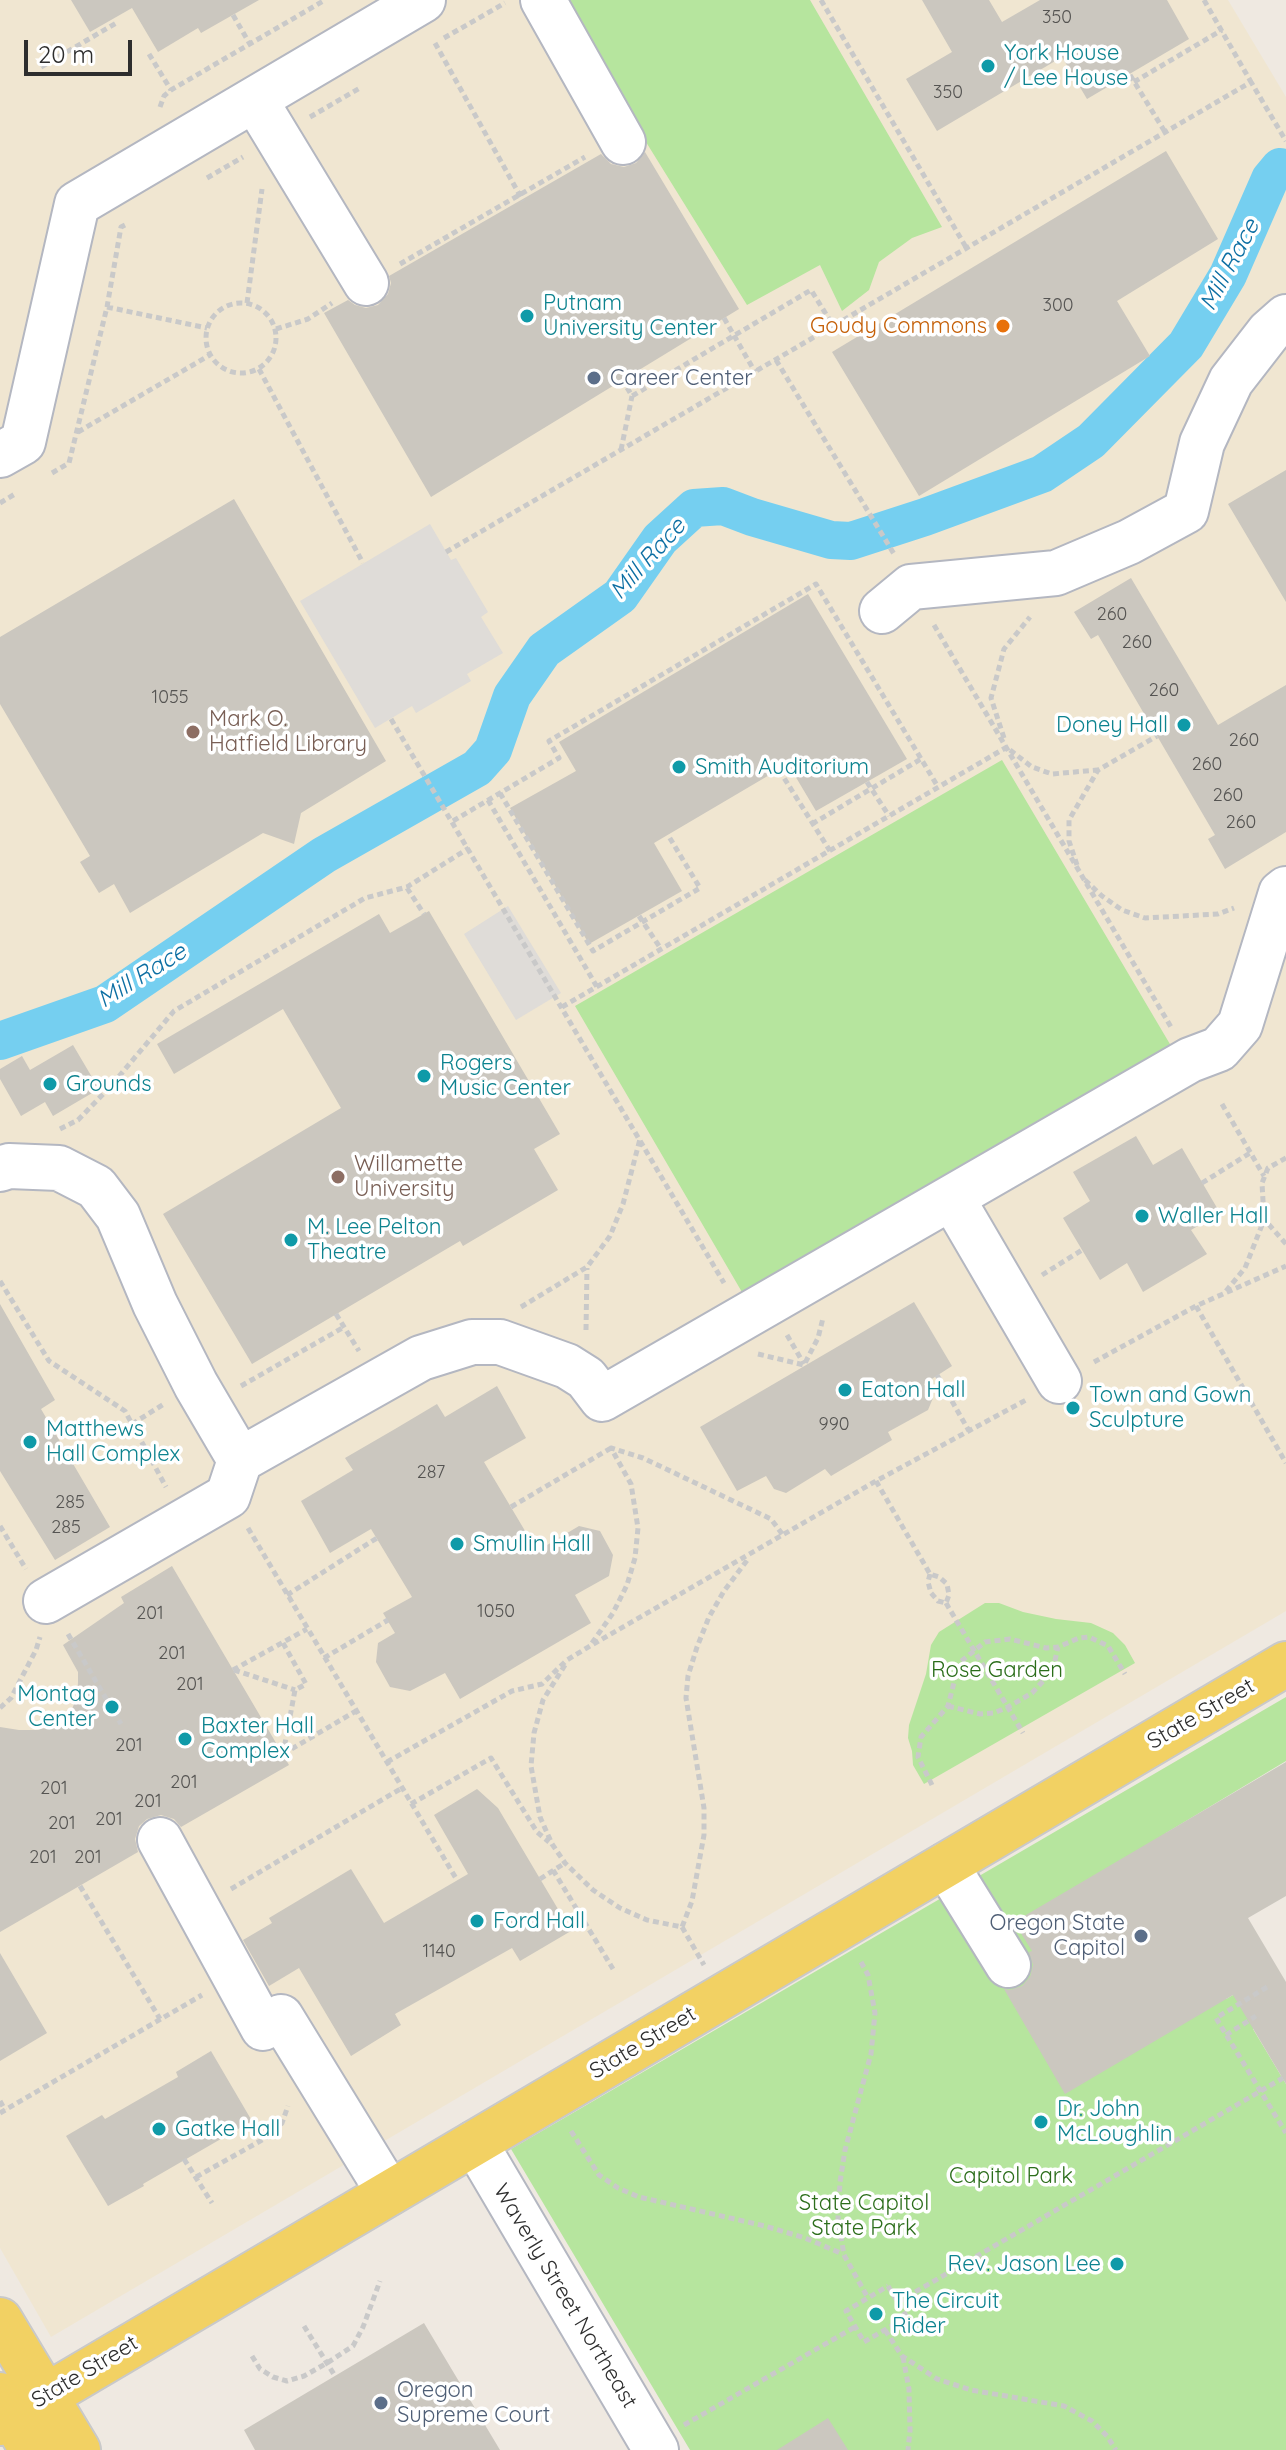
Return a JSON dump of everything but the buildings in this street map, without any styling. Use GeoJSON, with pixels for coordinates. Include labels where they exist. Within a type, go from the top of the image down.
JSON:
{"type":"FeatureCollection","features":[{"type":"Feature","properties":{"kind":"main road","name":"State Street"},"geometry":{"type":"LineString","coordinates":[[18,2416],[389,2193],[1286,1664]]}},
{"type":"Feature","properties":{"kind":"main road"},"geometry":{"type":"LineString","coordinates":[[0,2320],[18,2416],[78,2450]]}},
{"type":"Feature","properties":{"kind":"street"},"geometry":{"type":"LineString","coordinates":[[14,471],[77,204],[423,0]]}},
{"type":"Feature","properties":{"kind":"street"},"geometry":{"type":"LineString","coordinates":[[543,0],[622,139]]}},
{"type":"Feature","properties":{"kind":"street"},"geometry":{"type":"LineString","coordinates":[[255,100],[272,140],[366,283]]}},
{"type":"Feature","properties":{"kind":"street"},"geometry":{"type":"LineString","coordinates":[[895,583],[1056,573],[1129,542],[1186,511],[1202,443],[1231,381],[1269,332],[1286,317]]}},
{"type":"Feature","properties":{"kind":"street"},"geometry":{"type":"LineString","coordinates":[[55,1616],[228,1496],[240,1460],[421,1358],[472,1342],[500,1342],[567,1366],[586,1378],[602,1399],[1190,1060],[1219,1049],[1240,1025],[1283,891]]}},
{"type":"Feature","properties":{"kind":"street"},"geometry":{"type":"LineString","coordinates":[[0,1169],[9,1166],[59,1168],[96,1187],[118,1216],[155,1304],[196,1385],[240,1460]]}},
{"type":"Feature","properties":{"kind":"street"},"geometry":{"type":"LineString","coordinates":[[952,1198],[1059,1381]]}},
{"type":"Feature","properties":{"kind":"street"},"geometry":{"type":"LineString","coordinates":[[160,1840],[263,2028],[281,2017],[389,2193]]}},
{"type":"Feature","properties":{"kind":"street"},"geometry":{"type":"LineString","coordinates":[[946,1865],[1008,1965]]}},
{"type":"Feature","properties":{"kind":"street","name":"Waverly Street Northeast"},"geometry":{"type":"LineString","coordinates":[[475,2143],[649,2448]]}},
{"type":"Feature","properties":{"kind":"path"},"geometry":{"type":"LineString","coordinates":[[157,117],[164,96],[171,90],[325,0]]}},
{"type":"Feature","properties":{"kind":"path"},"geometry":{"type":"LineString","coordinates":[[422,51],[509,0]]}},
{"type":"Feature","properties":{"kind":"path"},"geometry":{"type":"LineString","coordinates":[[821,0],[967,249]]}},
{"type":"Feature","properties":{"kind":"path"},"geometry":{"type":"LineString","coordinates":[[1204,0],[1286,141]]}},
{"type":"Feature","properties":{"kind":"path"},"geometry":{"type":"LineString","coordinates":[[41,67],[118,22]]}},
{"type":"Feature","properties":{"kind":"path"},"geometry":{"type":"LineString","coordinates":[[1134,82],[1222,30]]}},
{"type":"Feature","properties":{"kind":"path"},"geometry":{"type":"LineString","coordinates":[[435,43],[522,198]]}},
{"type":"Feature","properties":{"kind":"path"},"geometry":{"type":"LineString","coordinates":[[149,54],[171,90]]}},
{"type":"Feature","properties":{"kind":"path"},"geometry":{"type":"LineString","coordinates":[[1130,75],[1165,132]]}},
{"type":"Feature","properties":{"kind":"path"},"geometry":{"type":"LineString","coordinates":[[201,181],[369,82]]}},
{"type":"Feature","properties":{"kind":"path"},"geometry":{"type":"LineString","coordinates":[[446,552],[1251,82]]}},
{"type":"Feature","properties":{"kind":"path"},"geometry":{"type":"LineString","coordinates":[[276,329],[308,319],[622,139]]}},
{"type":"Feature","properties":{"kind":"path"},"geometry":{"type":"LineString","coordinates":[[247,303],[272,140]]}},
{"type":"Feature","properties":{"kind":"path"},"geometry":{"type":"LineString","coordinates":[[41,479],[69,463],[107,307],[121,227],[134,220]]}},
{"type":"Feature","properties":{"kind":"path"},"geometry":{"type":"LineString","coordinates":[[632,396],[811,290],[834,327]]}},
{"type":"Feature","properties":{"kind":"path"},"geometry":{"type":"LineString","coordinates":[[247,303],[265,311],[271,318],[277,341],[268,362],[248,373],[237,373],[226,370],[210,355],[206,346],[207,328],[218,311],[227,305],[247,303]]}},
{"type":"Feature","properties":{"kind":"path"},"geometry":{"type":"LineString","coordinates":[[107,307],[207,328]]}},
{"type":"Feature","properties":{"kind":"path"},"geometry":{"type":"LineString","coordinates":[[724,318],[755,372]]}},
{"type":"Feature","properties":{"kind":"path"},"geometry":{"type":"LineString","coordinates":[[77,433],[210,355]]}},
{"type":"Feature","properties":{"kind":"path"},"geometry":{"type":"LineString","coordinates":[[776,360],[866,506],[895,583],[1007,747],[1158,1006]]}},
{"type":"Feature","properties":{"kind":"path"},"geometry":{"type":"LineString","coordinates":[[259,369],[363,563]]}},
{"type":"Feature","properties":{"kind":"path"},"geometry":{"type":"LineString","coordinates":[[621,450],[632,396],[622,379]]}},
{"type":"Feature","properties":{"kind":"path"},"geometry":{"type":"LineString","coordinates":[[0,503],[14,471]]}},
{"type":"Feature","properties":{"kind":"path"},"geometry":{"type":"LineString","coordinates":[[453,821],[559,758],[549,741],[816,584],[938,787]]}},
{"type":"Feature","properties":{"kind":"path"},"geometry":{"type":"LineString","coordinates":[[1035,611],[1004,649],[991,698],[1007,747],[1032,767],[1052,774],[1098,770],[1157,736]]}},
{"type":"Feature","properties":{"kind":"path"},"geometry":{"type":"LineString","coordinates":[[391,719],[721,1277]]}},
{"type":"Feature","properties":{"kind":"path"},"geometry":{"type":"LineString","coordinates":[[562,1007],[1007,747]]}},
{"type":"Feature","properties":{"kind":"path"},"geometry":{"type":"LineString","coordinates":[[812,824],[921,759]]}},
{"type":"Feature","properties":{"kind":"path"},"geometry":{"type":"LineString","coordinates":[[779,770],[830,851]]}},
{"type":"Feature","properties":{"kind":"path"},"geometry":{"type":"LineString","coordinates":[[1098,770],[1069,820],[1069,841],[1080,875],[1122,910],[1145,918],[1218,914],[1283,891]]}},
{"type":"Feature","properties":{"kind":"path"},"geometry":{"type":"LineString","coordinates":[[867,782],[889,816]]}},
{"type":"Feature","properties":{"kind":"path"},"geometry":{"type":"LineString","coordinates":[[500,793],[593,951],[641,919],[700,888],[668,835]]}},
{"type":"Feature","properties":{"kind":"path"},"geometry":{"type":"LineString","coordinates":[[488,800],[597,987]]}},
{"type":"Feature","properties":{"kind":"path"},"geometry":{"type":"LineString","coordinates":[[55,1131],[78,1120],[174,1011],[365,898],[407,887],[469,848]]}},
{"type":"Feature","properties":{"kind":"path"},"geometry":{"type":"LineString","coordinates":[[407,887],[424,914]]}},
{"type":"Feature","properties":{"kind":"path"},"geometry":{"type":"LineString","coordinates":[[641,919],[661,949]]}},
{"type":"Feature","properties":{"kind":"path"},"geometry":{"type":"LineString","coordinates":[[1222,1104],[1264,1176]]}},
{"type":"Feature","properties":{"kind":"path"},"geometry":{"type":"LineString","coordinates":[[472,1342],[521,1307],[587,1267],[610,1236],[623,1204],[640,1138]]}},
{"type":"Feature","properties":{"kind":"path"},"geometry":{"type":"LineString","coordinates":[[1202,1183],[1250,1153]]}},
{"type":"Feature","properties":{"kind":"path"},"geometry":{"type":"LineString","coordinates":[[1225,1293],[1245,1268],[1264,1219],[1264,1176],[1268,1168],[1286,1158]]}},
{"type":"Feature","properties":{"kind":"path"},"geometry":{"type":"LineString","coordinates":[[1264,1219],[1286,1244]]}},
{"type":"Feature","properties":{"kind":"path"},"geometry":{"type":"LineString","coordinates":[[1072,1258],[1082,1250]]}},
{"type":"Feature","properties":{"kind":"path"},"geometry":{"type":"LineString","coordinates":[[457,1880],[387,1762],[512,1691],[542,1684],[567,1660],[590,1646],[876,1481],[1196,1306],[1286,1266]]}},
{"type":"Feature","properties":{"kind":"path"},"geometry":{"type":"LineString","coordinates":[[586,1378],[587,1267]]}},
{"type":"Feature","properties":{"kind":"path"},"geometry":{"type":"LineString","coordinates":[[1196,1306],[1286,1463]]}},
{"type":"Feature","properties":{"kind":"path"},"geometry":{"type":"LineString","coordinates":[[258,1376],[344,1327]]}},
{"type":"Feature","properties":{"kind":"path"},"geometry":{"type":"LineString","coordinates":[[793,1345],[804,1365]]}},
{"type":"Feature","properties":{"kind":"path"},"geometry":{"type":"LineString","coordinates":[[937,1375],[969,1431]]}},
{"type":"Feature","properties":{"kind":"path"},"geometry":{"type":"LineString","coordinates":[[511,1507],[611,1448],[643,1458],[771,1519],[783,1535]]}},
{"type":"Feature","properties":{"kind":"path"},"geometry":{"type":"LineString","coordinates":[[590,1646],[613,1613],[627,1585],[635,1558],[638,1528],[631,1484],[611,1448]]}},
{"type":"Feature","properties":{"kind":"path"},"geometry":{"type":"LineString","coordinates":[[876,1481],[930,1574],[947,1584],[949,1595],[946,1603]]}},
{"type":"Feature","properties":{"kind":"path"},"geometry":{"type":"LineString","coordinates":[[0,1526],[121,1724]]}},
{"type":"Feature","properties":{"kind":"path"},"geometry":{"type":"LineString","coordinates":[[287,1595],[377,1538]]}},
{"type":"Feature","properties":{"kind":"path"},"geometry":{"type":"LineString","coordinates":[[567,1660],[543,1700],[534,1733],[531,1766],[540,1817],[565,1863],[593,1890],[620,1908],[647,1920],[682,1927],[692,1901],[704,1835],[704,1808],[686,1698],[688,1676],[709,1617],[751,1555]]}},
{"type":"Feature","properties":{"kind":"path"},"geometry":{"type":"LineString","coordinates":[[930,1574],[928,1582],[931,1593],[938,1601],[946,1603],[1023,1733]]}},
{"type":"Feature","properties":{"kind":"path"},"geometry":{"type":"LineString","coordinates":[[324,1658],[388,1620]]}},
{"type":"Feature","properties":{"kind":"path"},"geometry":{"type":"LineString","coordinates":[[283,1643],[306,1684],[295,1690],[233,1670],[307,1629]]}},
{"type":"Feature","properties":{"kind":"path"},"geometry":{"type":"LineString","coordinates":[[932,1785],[918,1757],[921,1737],[948,1706],[959,1663],[985,1642],[1010,1639],[1046,1648],[1089,1637],[1099,1640],[1113,1652],[1125,1674]]}},
{"type":"Feature","properties":{"kind":"path"},"geometry":{"type":"LineString","coordinates":[[948,1706],[980,1714],[994,1713],[1008,1707],[1032,1693],[1046,1678],[1054,1665],[1058,1647]]}},
{"type":"Feature","properties":{"kind":"path"},"geometry":{"type":"LineString","coordinates":[[0,1708],[11,1698],[36,1650]]}},
{"type":"Feature","properties":{"kind":"path"},"geometry":{"type":"LineString","coordinates":[[295,1690],[283,1754],[356,1711]]}},
{"type":"Feature","properties":{"kind":"path"},"geometry":{"type":"LineString","coordinates":[[411,1804],[491,1758],[537,1832],[552,1844]]}},
{"type":"Feature","properties":{"kind":"path"},"geometry":{"type":"LineString","coordinates":[[197,1909],[402,1788]]}},
{"type":"Feature","properties":{"kind":"path"},"geometry":{"type":"LineString","coordinates":[[540,1879],[565,1863]]}},
{"type":"Feature","properties":{"kind":"path"},"geometry":{"type":"LineString","coordinates":[[553,1870],[613,1969]]}},
{"type":"Feature","properties":{"kind":"path"},"geometry":{"type":"LineString","coordinates":[[80,1886],[160,2019]]}},
{"type":"Feature","properties":{"kind":"path"},"geometry":{"type":"LineString","coordinates":[[841,1926],[868,1975],[875,2013],[871,2054],[845,2150],[838,2219],[844,2255],[868,2298]]}},
{"type":"Feature","properties":{"kind":"path"},"geometry":{"type":"LineString","coordinates":[[0,2101],[2,2111],[234,1976]]}},
{"type":"Feature","properties":{"kind":"path"},"geometry":{"type":"LineString","coordinates":[[1267,1987],[1216,2018],[1286,2133]]}},
{"type":"Feature","properties":{"kind":"path"},"geometry":{"type":"LineString","coordinates":[[1226,2035],[1256,2016]]}},
{"type":"Feature","properties":{"kind":"path"},"geometry":{"type":"LineString","coordinates":[[898,2302],[1283,2078]]}},
{"type":"Feature","properties":{"kind":"path"},"geometry":{"type":"LineString","coordinates":[[551,2098],[599,2175],[618,2188],[639,2197],[765,2226],[805,2238],[844,2255]]}},
{"type":"Feature","properties":{"kind":"path"},"geometry":{"type":"LineString","coordinates":[[196,2177],[271,2135],[282,2123],[290,2102]]}},
{"type":"Feature","properties":{"kind":"path"},"geometry":{"type":"LineString","coordinates":[[184,2159],[212,2203]]}},
{"type":"Feature","properties":{"kind":"path"},"geometry":{"type":"LineString","coordinates":[[252,2356],[260,2369],[287,2381],[304,2376],[327,2363],[353,2346],[380,2281]]}},
{"type":"Feature","properties":{"kind":"path"},"geometry":{"type":"LineString","coordinates":[[888,2286],[898,2302],[907,2317],[864,2342],[846,2311],[888,2286]]}},
{"type":"Feature","properties":{"kind":"path"},"geometry":{"type":"LineString","coordinates":[[304,2326],[335,2376]]}},
{"type":"Feature","properties":{"kind":"path"},"geometry":{"type":"LineString","coordinates":[[649,2448],[855,2327]]}},
{"type":"Feature","properties":{"kind":"path"},"geometry":{"type":"LineString","coordinates":[[885,2330],[902,2356],[909,2389],[908,2450]]}},
{"type":"Feature","properties":{"kind":"path"},"geometry":{"type":"LineString","coordinates":[[902,2356],[948,2383],[1011,2398],[1064,2406],[1092,2421],[1116,2450]]}},
{"type":"Feature","properties":{"kind":"shaded area","name":"Willamette University"},"geometry":{"type":"Polygon","coordinates":[[[0,0],[1228,0],[1286,97],[1286,1611],[51,2337],[0,2248],[0,0]]]}},
{"type":"Feature","properties":{"kind":"shaded area"},"geometry":{"type":"Polygon","coordinates":[[[430,524],[451,560],[456,558],[488,612],[481,617],[503,653],[467,674],[471,681],[416,713],[412,706],[375,728],[300,601],[430,524]]]}},
{"type":"Feature","properties":{"kind":"shaded area"},"geometry":{"type":"Polygon","coordinates":[[[508,906],[561,993],[516,1020],[464,934],[508,906]]]}},
{"type":"Feature","properties":{"kind":"green space"},"geometry":{"type":"Polygon","coordinates":[[[558,0],[810,0],[942,227],[912,238],[879,262],[869,290],[842,311],[820,265],[747,305],[558,0]]]}},
{"type":"Feature","properties":{"kind":"green space"},"geometry":{"type":"Polygon","coordinates":[[[1002,760],[1177,1056],[746,1299],[575,1006],[1002,760]]]}},
{"type":"Feature","properties":{"kind":"green space","name":"Rose Garden"},"geometry":{"type":"Polygon","coordinates":[[[985,1603],[999,1603],[1023,1612],[1091,1623],[1113,1633],[1125,1645],[1135,1663],[924,1784],[913,1765],[908,1738],[931,1645],[939,1632],[985,1603]]]}},
{"type":"Feature","properties":{"kind":"green space","name":"State Capitol State Park"},"geometry":{"type":"Polygon","coordinates":[[[1286,1697],[1286,1761],[1166,1833],[1153,1880],[1226,1999],[1263,1978],[1253,2029],[1286,2084],[1286,2450],[690,2450],[511,2149],[1286,1697]]]}},
{"type":"Feature","properties":{"kind":"waterway","name":"Mill Race"},"geometry":{"type":"LineString","coordinates":[[0,1041],[105,1004],[324,855],[477,768],[493,750],[512,696],[544,650],[620,596],[660,539],[694,508],[723,506],[831,540],[851,541],[1042,474],[1091,441],[1186,345],[1228,275],[1270,179],[1280,167]]}},
{"type":"Feature","properties":{"kind":"place","name":"York House / Lee House"},"geometry":{"type":"Point","coordinates":[988,66]}},
{"type":"Feature","properties":{"kind":"place","name":"Putnam University Center"},"geometry":{"type":"Point","coordinates":[527,316]}},
{"type":"Feature","properties":{"kind":"place","name":"Goudy Commons"},"geometry":{"type":"Point","coordinates":[1003,326]}},
{"type":"Feature","properties":{"kind":"place","name":"Career Center"},"geometry":{"type":"Point","coordinates":[594,378]}},
{"type":"Feature","properties":{"kind":"place","name":"Doney Hall"},"geometry":{"type":"Point","coordinates":[1184,725]}},
{"type":"Feature","properties":{"kind":"place","name":"Mark O. Hatfield Library"},"geometry":{"type":"Point","coordinates":[193,732]}},
{"type":"Feature","properties":{"kind":"place","name":"Smith Auditorium"},"geometry":{"type":"Point","coordinates":[679,767]}},
{"type":"Feature","properties":{"kind":"place","name":"Rogers Music Center"},"geometry":{"type":"Point","coordinates":[424,1076]}},
{"type":"Feature","properties":{"kind":"place","name":"Grounds"},"geometry":{"type":"Point","coordinates":[50,1084]}},
{"type":"Feature","properties":{"kind":"place","name":"Willamette University"},"geometry":{"type":"Point","coordinates":[338,1177]}},
{"type":"Feature","properties":{"kind":"place","name":"Waller Hall"},"geometry":{"type":"Point","coordinates":[1142,1216]}},
{"type":"Feature","properties":{"kind":"place","name":"M. Lee Pelton Theatre"},"geometry":{"type":"Point","coordinates":[291,1240]}},
{"type":"Feature","properties":{"kind":"place","name":"Eaton Hall"},"geometry":{"type":"Point","coordinates":[845,1390]}},
{"type":"Feature","properties":{"kind":"place","name":"Town and Gown Sculpture"},"geometry":{"type":"Point","coordinates":[1073,1408]}},
{"type":"Feature","properties":{"kind":"place","name":"Matthews Hall Complex"},"geometry":{"type":"Point","coordinates":[30,1442]}},
{"type":"Feature","properties":{"kind":"place","name":"Smullin Hall"},"geometry":{"type":"Point","coordinates":[457,1544]}},
{"type":"Feature","properties":{"kind":"place","name":"Montag Center"},"geometry":{"type":"Point","coordinates":[112,1707]}},
{"type":"Feature","properties":{"kind":"place","name":"Baxter Hall Complex"},"geometry":{"type":"Point","coordinates":[185,1739]}},
{"type":"Feature","properties":{"kind":"place","name":"Ford Hall"},"geometry":{"type":"Point","coordinates":[477,1921]}},
{"type":"Feature","properties":{"kind":"place","name":"Oregon State Capitol"},"geometry":{"type":"Point","coordinates":[1141,1936]}},
{"type":"Feature","properties":{"kind":"place","name":"Dr. John McLoughlin"},"geometry":{"type":"Point","coordinates":[1041,2122]}},
{"type":"Feature","properties":{"kind":"place","name":"Gatke Hall"},"geometry":{"type":"Point","coordinates":[159,2129]}},
{"type":"Feature","properties":{"kind":"place","name":"Rev. Jason Lee"},"geometry":{"type":"Point","coordinates":[1117,2264]}},
{"type":"Feature","properties":{"kind":"place","name":"The Circuit Rider"},"geometry":{"type":"Point","coordinates":[876,2314]}},
{"type":"Feature","properties":{"kind":"place","name":"Oregon Supreme Court"},"geometry":{"type":"Point","coordinates":[381,2403]}},
{"type":"Feature","properties":{"kind":"park label","name":"Capitol Park"},"geometry":{"type":"Point","coordinates":[1011,2176]}}]}
